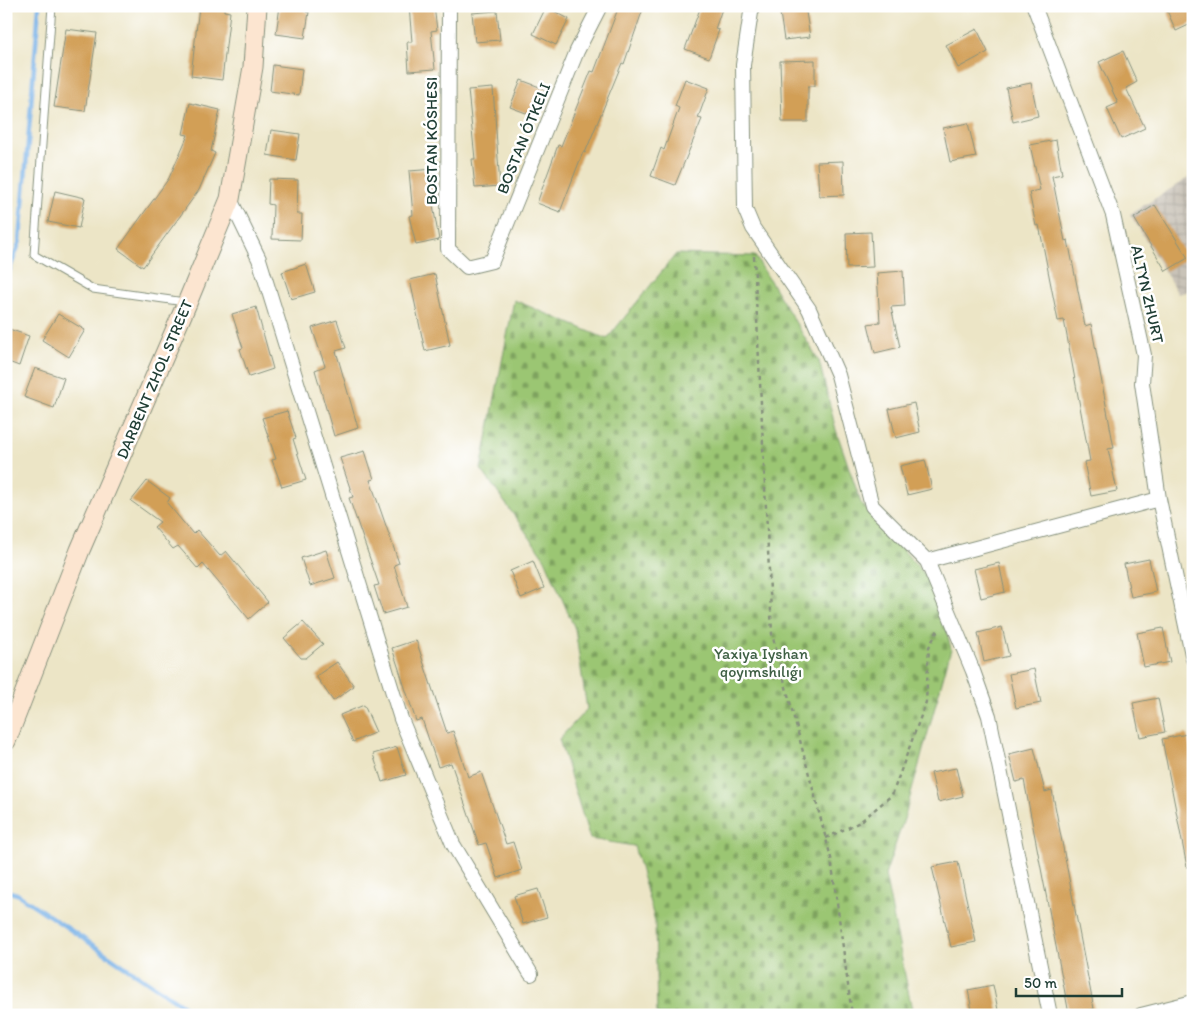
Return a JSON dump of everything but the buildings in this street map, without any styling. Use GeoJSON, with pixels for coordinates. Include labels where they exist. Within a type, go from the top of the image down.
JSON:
{"type":"FeatureCollection","features":[{"type":"Feature","properties":{"kind":"main road","name":"DARBENT ZHOL STREET"},"geometry":{"type":"LineString","coordinates":[[6,741],[80,550],[188,303],[230,199],[253,67],[257,6]]}},
{"type":"Feature","properties":{"kind":"street","name":"BOSTAN KÓSHESI"},"geometry":{"type":"LineString","coordinates":[[449,6],[448,249],[467,267]]}},
{"type":"Feature","properties":{"kind":"street","name":"BOSTAN ÓTKELI"},"geometry":{"type":"LineString","coordinates":[[467,267],[492,261],[577,51],[600,6]]}},
{"type":"Feature","properties":{"kind":"street"},"geometry":{"type":"LineString","coordinates":[[752,6],[743,65],[745,209],[754,228],[809,309],[838,375],[872,506],[927,561],[974,671],[988,716],[1050,1015]]}},
{"type":"Feature","properties":{"kind":"street","name":"ALTYN ZHURT"},"geometry":{"type":"LineString","coordinates":[[1034,6],[1113,214],[1144,355],[1142,383],[1159,500],[1193,659]]}},
{"type":"Feature","properties":{"kind":"street"},"geometry":{"type":"LineString","coordinates":[[230,199],[259,259],[401,719],[453,844],[530,974]]}},
{"type":"Feature","properties":{"kind":"street"},"geometry":{"type":"LineString","coordinates":[[927,561],[1159,500]]}},
{"type":"Feature","properties":{"kind":"street"},"geometry":{"type":"LineString","coordinates":[[1141,1015],[1193,1002]]}},
{"type":"Feature","properties":{"kind":"lane"},"geometry":{"type":"LineString","coordinates":[[52,6],[34,255],[93,289],[188,303]]}},
{"type":"Feature","properties":{"kind":"path"},"geometry":{"type":"LineString","coordinates":[[754,228],[772,634],[831,858],[852,1015]]}},
{"type":"Feature","properties":{"kind":"path"},"geometry":{"type":"LineString","coordinates":[[826,838],[860,822],[892,795],[926,702],[929,647],[948,612]]}},
{"type":"Feature","properties":{"kind":"shaded area"},"geometry":{"type":"Polygon","coordinates":[[[1193,175],[1193,290],[1178,294],[1130,214],[1193,175]]]}},
{"type":"Feature","properties":{"kind":"green space","name":"Yaxiya Iyshan qoyımshılıǵı"},"geometry":{"type":"Polygon","coordinates":[[[676,254],[755,256],[819,361],[836,430],[861,503],[936,587],[951,649],[904,819],[885,875],[913,1015],[657,1015],[655,921],[634,846],[590,839],[559,739],[587,709],[575,629],[545,559],[481,469],[514,300],[607,339],[676,254]]]}},
{"type":"Feature","properties":{"kind":"waterway"},"geometry":{"type":"LineString","coordinates":[[6,279],[20,241],[39,6]]}},
{"type":"Feature","properties":{"kind":"waterway"},"geometry":{"type":"LineString","coordinates":[[6,891],[17,894],[197,1015]]}}]}
